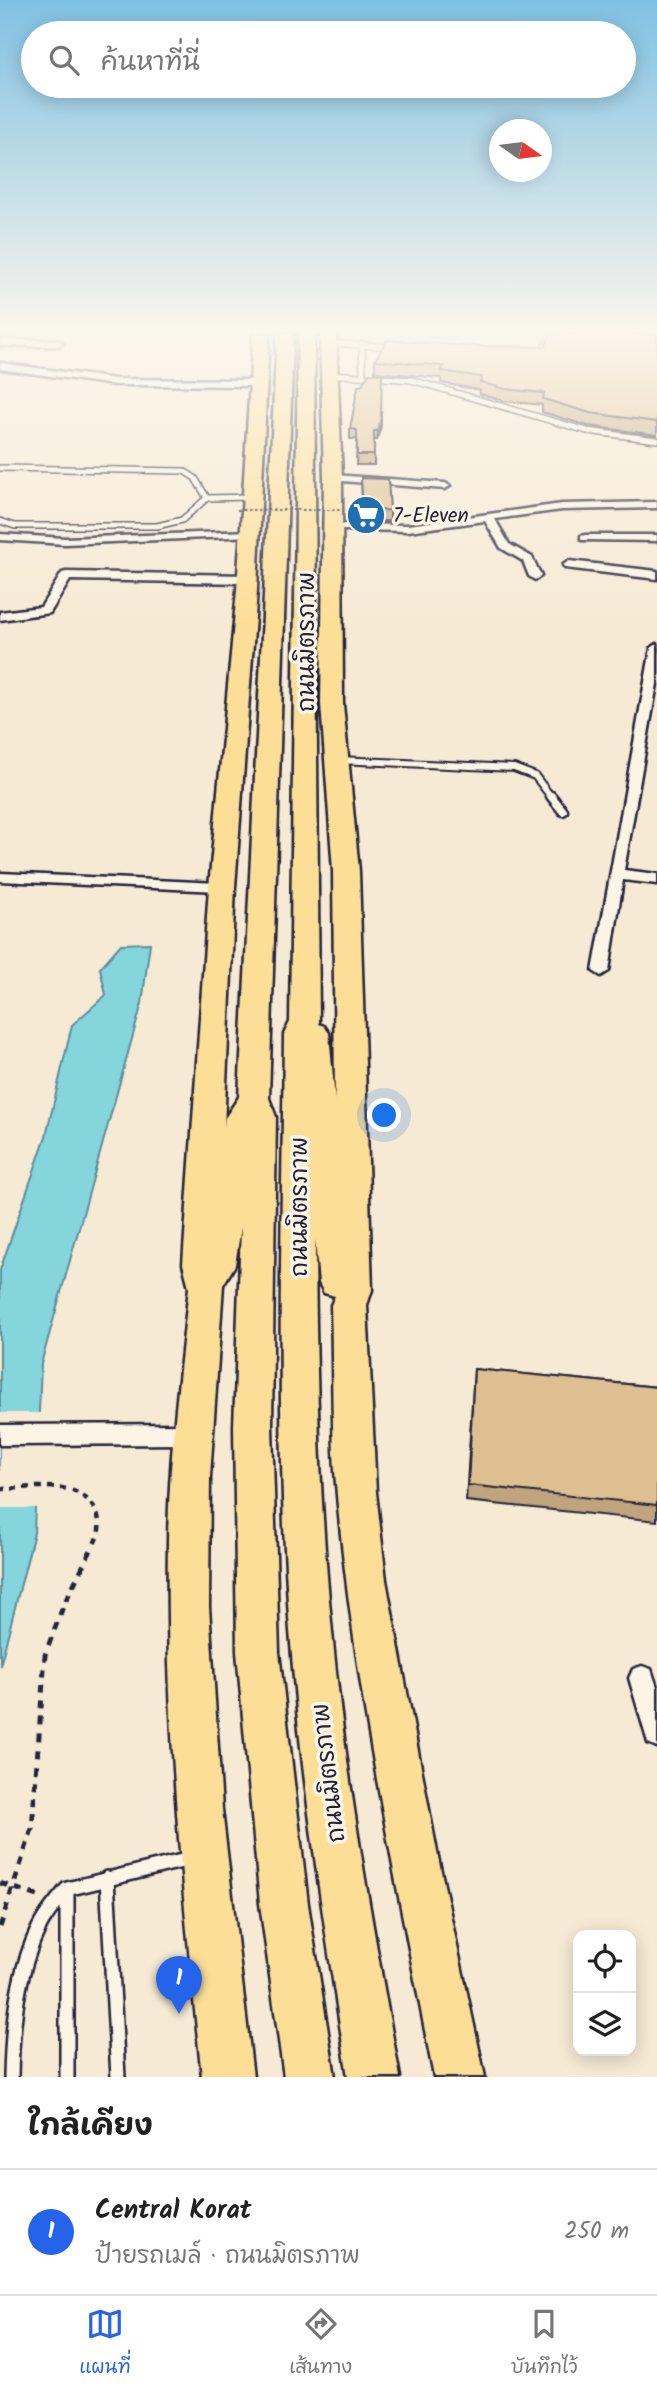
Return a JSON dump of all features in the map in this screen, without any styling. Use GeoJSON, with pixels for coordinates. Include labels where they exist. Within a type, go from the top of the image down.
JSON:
{"type":"FeatureCollection","features":[{"type":"Feature","properties":{"kind":"highway"},"geometry":{"type":"LineString","coordinates":[[228,2077],[202,1857],[190,1696],[188,1538],[206,1287],[200,1264],[222,887],[248,579],[254,431]]}},
{"type":"Feature","properties":{"kind":"highway","name":"ถนนมิตรภาพ"},"geometry":{"type":"LineString","coordinates":[[281,431],[254,1098],[260,1117],[253,1427],[258,1652],[284,1904],[309,2077]]}},
{"type":"Feature","properties":{"kind":"highway","name":"ถนนมิตรภาพ"},"geometry":{"type":"LineString","coordinates":[[306,431],[305,1022],[299,1034],[300,1429],[312,1632],[340,1879],[374,2077]]}},
{"type":"Feature","properties":{"kind":"highway","name":"ถนนมิตรภาพ"},"geometry":{"type":"LineString","coordinates":[[332,431],[331,669],[335,760],[346,871],[355,1290],[349,1305]]}},
{"type":"Feature","properties":{"kind":"highway"},"geometry":{"type":"LineString","coordinates":[[306,663],[332,597]]}},
{"type":"Feature","properties":{"kind":"highway"},"geometry":{"type":"LineString","coordinates":[[246,601],[271,662]]}},
{"type":"Feature","properties":{"kind":"highway"},"geometry":{"type":"LineString","coordinates":[[305,1022],[317,1035],[337,1290],[349,1305],[356,1492],[366,1580],[411,1839],[460,2077]]}},
{"type":"Feature","properties":{"kind":"highway"},"geometry":{"type":"LineString","coordinates":[[206,1287],[218,1265],[241,1118],[254,1098]]}},
{"type":"Feature","properties":{"kind":"street"},"geometry":{"type":"LineString","coordinates":[[333,478],[445,486]]}},
{"type":"Feature","properties":{"kind":"street"},"geometry":{"type":"LineString","coordinates":[[344,527],[408,528],[562,508],[657,505]]}},
{"type":"Feature","properties":{"kind":"street"},"geometry":{"type":"LineString","coordinates":[[488,517],[505,545],[528,559],[535,576]]}},
{"type":"Feature","properties":{"kind":"street"},"geometry":{"type":"LineString","coordinates":[[0,537],[65,541],[250,534]]}},
{"type":"Feature","properties":{"kind":"street"},"geometry":{"type":"LineString","coordinates":[[585,538],[657,538]]}},
{"type":"Feature","properties":{"kind":"street"},"geometry":{"type":"LineString","coordinates":[[569,565],[657,575]]}},
{"type":"Feature","properties":{"kind":"street"},"geometry":{"type":"LineString","coordinates":[[0,616],[10,613],[36,614],[47,610],[66,576],[248,579]]}},
{"type":"Feature","properties":{"kind":"street"},"geometry":{"type":"LineString","coordinates":[[601,971],[656,656]]}},
{"type":"Feature","properties":{"kind":"street"},"geometry":{"type":"LineString","coordinates":[[616,874],[657,879]]}},
{"type":"Feature","properties":{"kind":"street"},"geometry":{"type":"LineString","coordinates":[[0,1435],[195,1434]]}},
{"type":"Feature","properties":{"kind":"street"},"geometry":{"type":"LineString","coordinates":[[642,1678],[657,1734]]}},
{"type":"Feature","properties":{"kind":"lane"},"geometry":{"type":"LineString","coordinates":[[587,431],[657,440]]}},
{"type":"Feature","properties":{"kind":"lane"},"geometry":{"type":"LineString","coordinates":[[0,468],[184,471],[195,478],[206,498]]}},
{"type":"Feature","properties":{"kind":"lane"},"geometry":{"type":"LineString","coordinates":[[0,521],[15,526],[157,526],[182,520],[206,498],[251,497]]}},
{"type":"Feature","properties":{"kind":"lane"},"geometry":{"type":"LineString","coordinates":[[335,760],[514,768],[535,776],[563,811]]}},
{"type":"Feature","properties":{"kind":"lane"},"geometry":{"type":"LineString","coordinates":[[0,877],[222,887]]}},
{"type":"Feature","properties":{"kind":"lane"},"geometry":{"type":"LineString","coordinates":[[11,2077],[11,2056],[23,1978],[40,1926],[67,1889],[202,1857]]}},
{"type":"Feature","properties":{"kind":"lane"},"geometry":{"type":"LineString","coordinates":[[107,1878],[118,2077]]}},
{"type":"Feature","properties":{"kind":"lane"},"geometry":{"type":"LineString","coordinates":[[67,1889],[67,2077]]}},
{"type":"Feature","properties":{"kind":"path"},"geometry":{"type":"LineString","coordinates":[[237,510],[346,510]]}},
{"type":"Feature","properties":{"kind":"path"},"geometry":{"type":"LineString","coordinates":[[0,1489],[71,1488],[89,1498],[100,1519],[98,1536],[64,1604],[45,1655],[32,1829],[0,1927]]}},
{"type":"Feature","properties":{"kind":"path"},"geometry":{"type":"LineString","coordinates":[[0,1883],[57,1902]]}},
{"type":"Feature","properties":{"kind":"water"},"geometry":{"type":"Polygon","coordinates":[[[150,943],[142,1003],[41,1364],[34,1533],[0,1666],[0,1270],[46,1136],[72,1025],[106,995],[100,968],[121,944],[150,943]]]}},
{"type":"Feature","properties":{"kind":"pier"},"geometry":{"type":"Polygon","coordinates":[[[0,1413],[43,1413],[39,1508],[0,1508],[0,1413]]]}},
{"type":"Feature","properties":{"kind":"building"},"geometry":{"type":"Polygon","coordinates":[[[357,431],[378,431],[374,431],[374,455],[357,455],[357,431]]]}},
{"type":"Feature","properties":{"kind":"building"},"geometry":{"type":"Polygon","coordinates":[[[361,478],[388,479],[390,510],[363,511],[361,478]]]}},
{"type":"Feature","properties":{"kind":"building"},"geometry":{"type":"Polygon","coordinates":[[[474,1369],[657,1387],[657,1505],[468,1485],[474,1369]]]}},
{"type":"Feature","properties":{"kind":"place","name":"7-Eleven"},"geometry":{"type":"Point","coordinates":[366,515]}},
{"type":"Feature","properties":{"kind":"place","name":"Central Korat"},"geometry":{"type":"Point","coordinates":[179,2014]}}]}
